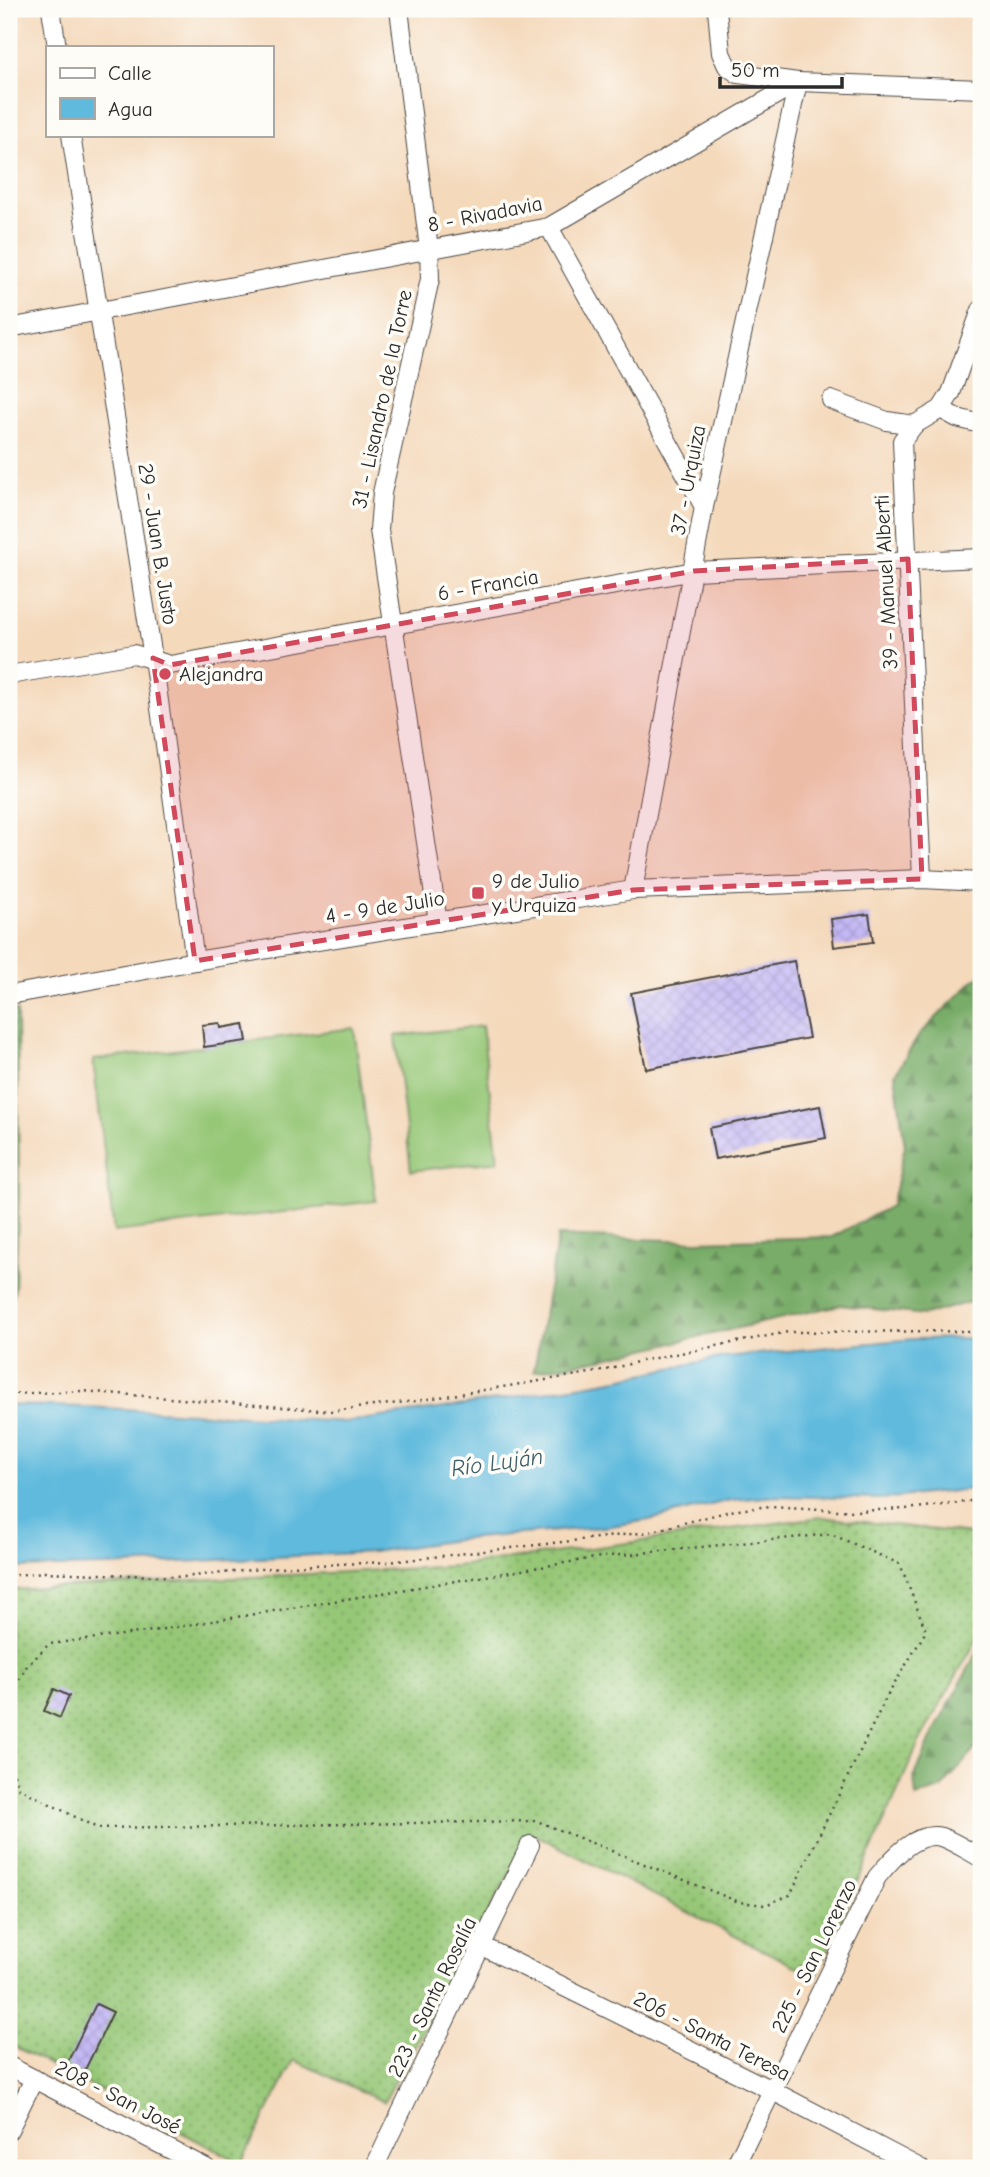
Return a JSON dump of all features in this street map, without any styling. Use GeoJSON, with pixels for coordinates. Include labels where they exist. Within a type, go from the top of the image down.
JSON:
{"type":"FeatureCollection","features":[{"type":"Feature","properties":{"kind":"street"},"geometry":{"type":"LineString","coordinates":[[51,9],[57,46]]}},
{"type":"Feature","properties":{"kind":"street","name":"31 - Lisandro de la Torre"},"geometry":{"type":"LineString","coordinates":[[398,9],[429,248],[430,279],[382,493],[379,530],[438,922]]}},
{"type":"Feature","properties":{"kind":"street"},"geometry":{"type":"LineString","coordinates":[[717,9],[721,53],[727,66],[738,74],[798,82],[981,89]]}},
{"type":"Feature","properties":{"kind":"street","name":"8 - Rivadavia"},"geometry":{"type":"LineString","coordinates":[[9,328],[549,227],[798,82]]}},
{"type":"Feature","properties":{"kind":"street","name":"37 - Urquiza"},"geometry":{"type":"LineString","coordinates":[[633,890],[704,507],[798,82]]}},
{"type":"Feature","properties":{"kind":"street","name":"29 - Juan B. Justo"},"geometry":{"type":"LineString","coordinates":[[71,136],[153,658],[195,961]]}},
{"type":"Feature","properties":{"kind":"street"},"geometry":{"type":"LineString","coordinates":[[549,227],[704,507]]}},
{"type":"Feature","properties":{"kind":"street"},"geometry":{"type":"LineString","coordinates":[[831,400],[887,421],[914,425],[941,408],[956,382],[981,310]]}},
{"type":"Feature","properties":{"kind":"street"},"geometry":{"type":"LineString","coordinates":[[941,408],[957,418],[981,424]]}},
{"type":"Feature","properties":{"kind":"street","name":"39 - Manuel Alberti"},"geometry":{"type":"LineString","coordinates":[[914,425],[902,441],[922,879]]}},
{"type":"Feature","properties":{"kind":"street","name":"6 - Francia"},"geometry":{"type":"LineString","coordinates":[[9,675],[134,654],[170,665],[694,571],[908,559],[981,558]]}},
{"type":"Feature","properties":{"kind":"street","name":"4 - 9 de Julio"},"geometry":{"type":"LineString","coordinates":[[9,995],[195,961],[633,890],[922,879],[981,882]]}},
{"type":"Feature","properties":{"kind":"street","name":"225 - San Lorenzo"},"geometry":{"type":"LineString","coordinates":[[734,2168],[877,1877],[892,1860],[924,1836],[939,1836],[981,1858]]}},
{"type":"Feature","properties":{"kind":"street","name":"223 - Santa Rosalía"},"geometry":{"type":"LineString","coordinates":[[374,2168],[530,1845]]}},
{"type":"Feature","properties":{"kind":"street","name":"206 - Santa Teresa"},"geometry":{"type":"LineString","coordinates":[[482,1946],[773,2091],[920,2168]]}},
{"type":"Feature","properties":{"kind":"street","name":"208 - San José"},"geometry":{"type":"LineString","coordinates":[[9,2066],[206,2168]]}},
{"type":"Feature","properties":{"kind":"street"},"geometry":{"type":"LineString","coordinates":[[9,2130],[34,2079]]}},
{"type":"Feature","properties":{"kind":"path"},"geometry":{"type":"LineString","coordinates":[[9,1394],[82,1391],[331,1411],[415,1401],[602,1371],[658,1357],[788,1332],[981,1331]]}},
{"type":"Feature","properties":{"kind":"path"},"geometry":{"type":"LineString","coordinates":[[9,1576],[43,1572],[184,1577],[290,1566],[389,1562],[649,1532],[730,1511],[770,1506],[853,1511],[953,1504],[981,1499]]}},
{"type":"Feature","properties":{"kind":"path"},"geometry":{"type":"LineString","coordinates":[[9,1698],[26,1667],[49,1644],[146,1632],[601,1557],[831,1534],[900,1564],[926,1631],[885,1700],[790,1895],[765,1905],[739,1902],[537,1821],[97,1828],[9,1783]]}},
{"type":"Feature","properties":{"kind":"path"},"geometry":{"type":"LineString","coordinates":[[9,1760],[19,1788]]}},
{"type":"Feature","properties":{"kind":"highlighted area"},"geometry":{"type":"Polygon","coordinates":[[[908,559],[922,879],[633,890],[195,961],[153,658],[170,665],[694,571],[908,559]]]}},
{"type":"Feature","properties":{"kind":"green space"},"geometry":{"type":"Polygon","coordinates":[[[981,975],[981,1299],[924,1315],[840,1305],[601,1359],[534,1371],[558,1236],[696,1241],[832,1237],[891,1206],[905,1146],[895,1074],[920,1034],[981,975]]]}},
{"type":"Feature","properties":{"kind":"green space"},"geometry":{"type":"Polygon","coordinates":[[[17,1011],[19,1193],[15,1289],[9,1311],[9,1012],[17,1011]]]}},
{"type":"Feature","properties":{"kind":"green space"},"geometry":{"type":"Polygon","coordinates":[[[482,1026],[498,1161],[411,1171],[395,1036],[482,1026]]]}},
{"type":"Feature","properties":{"kind":"green space"},"geometry":{"type":"Polygon","coordinates":[[[354,1028],[376,1201],[114,1232],[93,1060],[354,1028]]]}},
{"type":"Feature","properties":{"kind":"green space"},"geometry":{"type":"Polygon","coordinates":[[[821,1517],[981,1535],[981,1632],[919,1742],[816,1977],[532,1833],[384,2102],[294,2060],[241,2163],[9,2044],[9,1590],[457,1566],[821,1517]]]}},
{"type":"Feature","properties":{"kind":"green space"},"geometry":{"type":"Polygon","coordinates":[[[981,1645],[981,1742],[941,1789],[916,1797],[914,1778],[933,1734],[981,1645]]]}},
{"type":"Feature","properties":{"kind":"water","name":"Río Luján"},"geometry":{"type":"Polygon","coordinates":[[[981,1338],[981,1488],[881,1499],[776,1496],[731,1500],[649,1520],[604,1527],[463,1539],[372,1552],[106,1566],[9,1568],[9,1405],[347,1422],[492,1401],[724,1357],[913,1339],[981,1338]]]}},
{"type":"Feature","properties":{"kind":"building"},"geometry":{"type":"Polygon","coordinates":[[[869,914],[873,942],[834,947],[831,919],[869,914]]]}},
{"type":"Feature","properties":{"kind":"building"},"geometry":{"type":"Polygon","coordinates":[[[794,961],[809,1038],[646,1069],[631,993],[794,961]]]}},
{"type":"Feature","properties":{"kind":"building"},"geometry":{"type":"Polygon","coordinates":[[[220,1023],[221,1028],[244,1024],[247,1041],[204,1047],[202,1025],[220,1023]]]}},
{"type":"Feature","properties":{"kind":"building"},"geometry":{"type":"Polygon","coordinates":[[[820,1106],[826,1138],[715,1159],[709,1128],[820,1106]]]}},
{"type":"Feature","properties":{"kind":"building"},"geometry":{"type":"Polygon","coordinates":[[[54,1689],[69,1696],[60,1718],[44,1711],[54,1689]]]}},
{"type":"Feature","properties":{"kind":"building"},"geometry":{"type":"Polygon","coordinates":[[[96,2004],[113,2012],[83,2074],[66,2065],[96,2004]]]}},
{"type":"Feature","properties":{"kind":"place","name":"Alejandra"},"geometry":{"type":"Point","coordinates":[165,674]}},
{"type":"Feature","properties":{"kind":"place","name":"9 de Julio y Urquiza"},"geometry":{"type":"Point","coordinates":[478,893]}}]}
